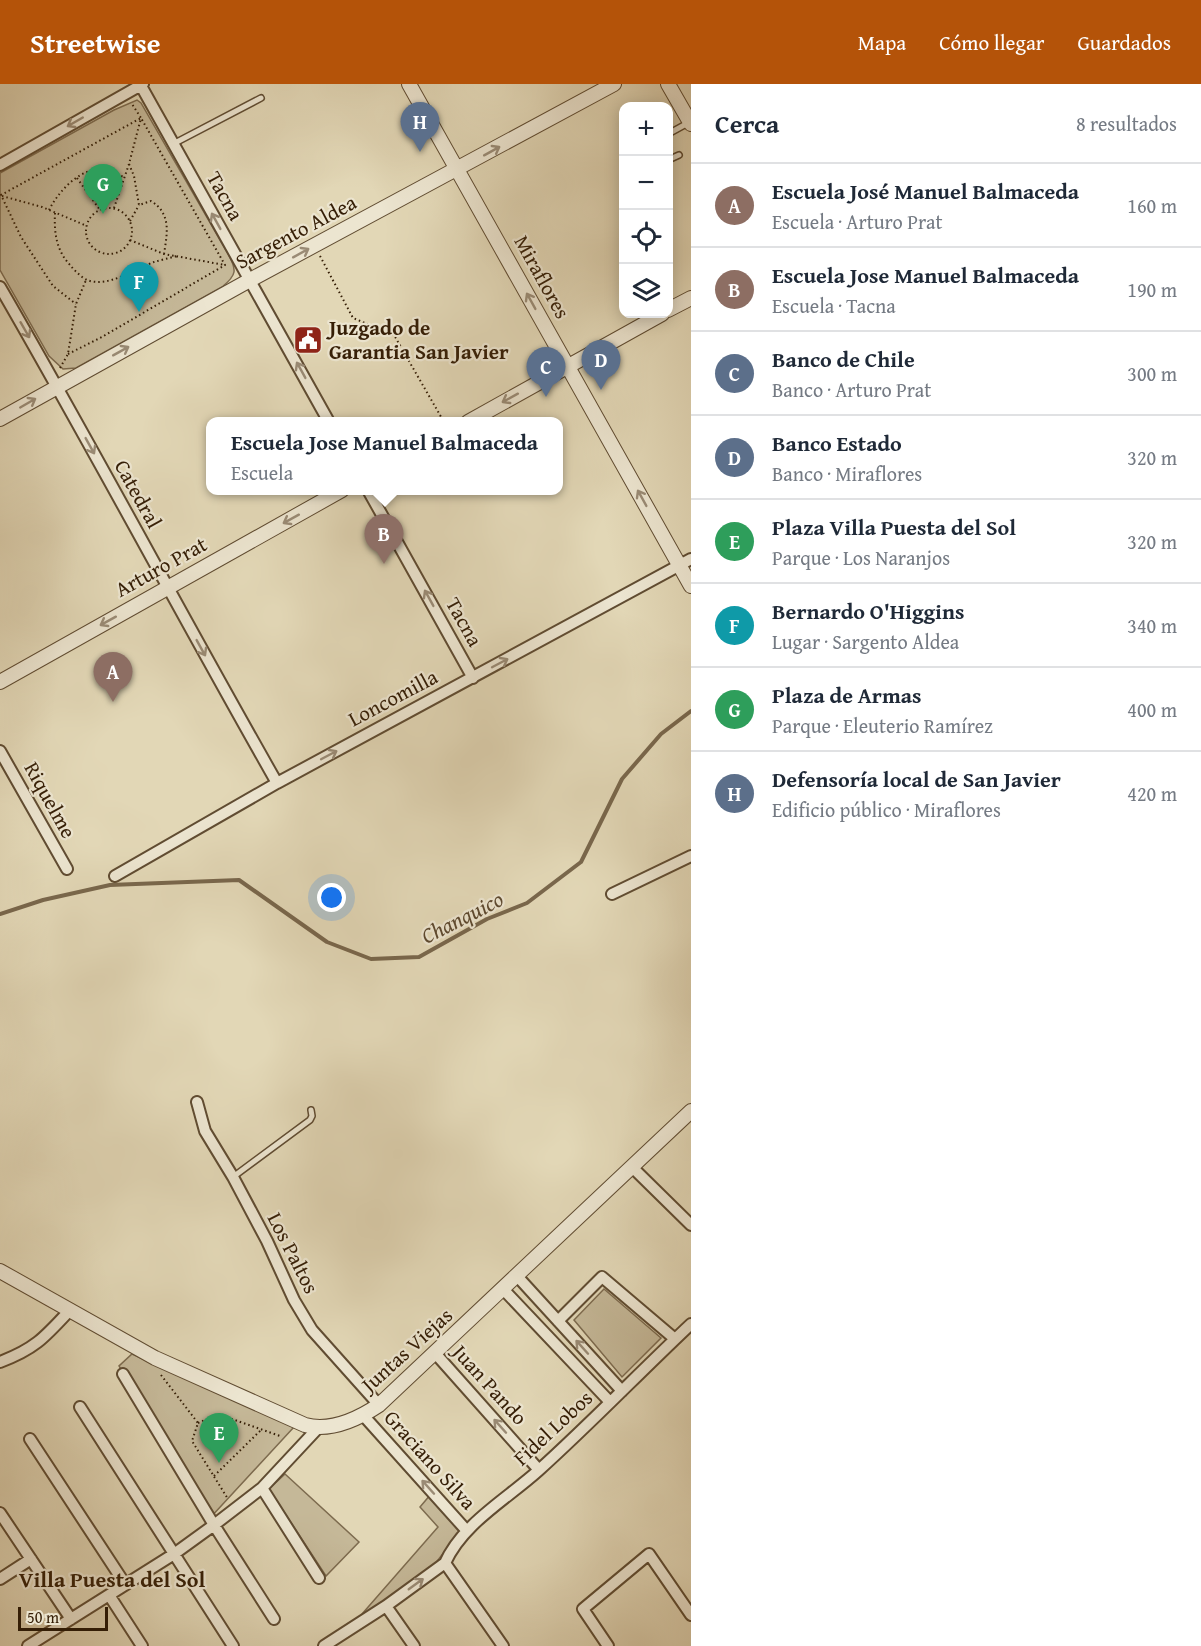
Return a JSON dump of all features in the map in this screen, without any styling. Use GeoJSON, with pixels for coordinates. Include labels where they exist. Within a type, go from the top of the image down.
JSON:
{"type":"FeatureCollection","features":[{"type":"Feature","properties":{"kind":"street"},"geometry":{"type":"LineString","coordinates":[[0,165],[141,84]]}},
{"type":"Feature","properties":{"kind":"street","name":"Tacna"},"geometry":{"type":"LineString","coordinates":[[141,84],[326,417]]}},
{"type":"Feature","properties":{"kind":"street","name":"Miraflores"},"geometry":{"type":"LineString","coordinates":[[409,84],[567,366],[685,562],[691,586]]}},
{"type":"Feature","properties":{"kind":"street","name":"Sargento Aldea"},"geometry":{"type":"LineString","coordinates":[[0,419],[55,382],[457,170],[614,84]]}},
{"type":"Feature","properties":{"kind":"street"},"geometry":{"type":"LineString","coordinates":[[668,84],[690,123]]}},
{"type":"Feature","properties":{"kind":"street","name":"Catedral"},"geometry":{"type":"LineString","coordinates":[[0,287],[277,783]]}},
{"type":"Feature","properties":{"kind":"street"},"geometry":{"type":"LineString","coordinates":[[673,308],[691,298]]}},
{"type":"Feature","properties":{"kind":"street"},"geometry":{"type":"LineString","coordinates":[[477,417],[655,318]]}},
{"type":"Feature","properties":{"kind":"street","name":"Arturo Prat"},"geometry":{"type":"LineString","coordinates":[[0,682],[333,495]]}},
{"type":"Feature","properties":{"kind":"street","name":"Tacna"},"geometry":{"type":"LineString","coordinates":[[371,495],[473,678]]}},
{"type":"Feature","properties":{"kind":"street","name":"Loncomilla"},"geometry":{"type":"LineString","coordinates":[[115,876],[277,783],[685,562]]}},
{"type":"Feature","properties":{"kind":"street","name":"Riquelme"},"geometry":{"type":"LineString","coordinates":[[0,751],[67,869]]}},
{"type":"Feature","properties":{"kind":"street"},"geometry":{"type":"LineString","coordinates":[[612,894],[691,856]]}},
{"type":"Feature","properties":{"kind":"street","name":"Los Paltos"},"geometry":{"type":"LineString","coordinates":[[197,1102],[205,1131],[267,1240],[294,1300],[312,1330],[379,1405]]}},
{"type":"Feature","properties":{"kind":"street","name":"Juntas Viejas"},"geometry":{"type":"LineString","coordinates":[[318,1428],[340,1424],[363,1415],[379,1405],[691,1111]]}},
{"type":"Feature","properties":{"kind":"street"},"geometry":{"type":"LineString","coordinates":[[632,1167],[691,1225]]}},
{"type":"Feature","properties":{"kind":"street"},"geometry":{"type":"LineString","coordinates":[[0,1271],[155,1358],[305,1425],[318,1428]]}},
{"type":"Feature","properties":{"kind":"street"},"geometry":{"type":"LineString","coordinates":[[517,1276],[622,1391]]}},
{"type":"Feature","properties":{"kind":"street"},"geometry":{"type":"LineString","coordinates":[[558,1321],[602,1277],[675,1339]]}},
{"type":"Feature","properties":{"kind":"street"},"geometry":{"type":"LineString","coordinates":[[503,1289],[610,1402]]}},
{"type":"Feature","properties":{"kind":"street"},"geometry":{"type":"LineString","coordinates":[[0,1362],[24,1353],[44,1339],[70,1310]]}},
{"type":"Feature","properties":{"kind":"street","name":"Fidel Lobos"},"geometry":{"type":"LineString","coordinates":[[446,1563],[450,1553],[467,1531],[539,1470],[691,1324]]}},
{"type":"Feature","properties":{"kind":"street","name":"Juan Pando"},"geometry":{"type":"LineString","coordinates":[[435,1353],[539,1470]]}},
{"type":"Feature","properties":{"kind":"street"},"geometry":{"type":"LineString","coordinates":[[123,1374],[274,1619]]}},
{"type":"Feature","properties":{"kind":"street"},"geometry":{"type":"LineString","coordinates":[[80,1407],[233,1646]]}},
{"type":"Feature","properties":{"kind":"street","name":"Graciano Silva"},"geometry":{"type":"LineString","coordinates":[[363,1415],[467,1531]]}},
{"type":"Feature","properties":{"kind":"street"},"geometry":{"type":"LineString","coordinates":[[28,1646],[174,1554],[214,1525],[262,1488],[318,1428]]}},
{"type":"Feature","properties":{"kind":"street"},"geometry":{"type":"LineString","coordinates":[[30,1439],[125,1584]]}},
{"type":"Feature","properties":{"kind":"street"},"geometry":{"type":"LineString","coordinates":[[262,1488],[319,1578]]}},
{"type":"Feature","properties":{"kind":"street"},"geometry":{"type":"LineString","coordinates":[[0,1513],[71,1619]]}},
{"type":"Feature","properties":{"kind":"street"},"geometry":{"type":"LineString","coordinates":[[608,1646],[583,1609],[649,1554],[691,1615]]}},
{"type":"Feature","properties":{"kind":"street"},"geometry":{"type":"LineString","coordinates":[[0,1579],[30,1558]]}},
{"type":"Feature","properties":{"kind":"street"},"geometry":{"type":"LineString","coordinates":[[325,1646],[446,1563],[503,1646]]}},
{"type":"Feature","properties":{"kind":"street"},"geometry":{"type":"LineString","coordinates":[[109,1595],[142,1646]]}},
{"type":"Feature","properties":{"kind":"street"},"geometry":{"type":"LineString","coordinates":[[386,1606],[414,1646]]}},
{"type":"Feature","properties":{"kind":"lane"},"geometry":{"type":"LineString","coordinates":[[173,144],[261,98]]}},
{"type":"Feature","properties":{"kind":"lane"},"geometry":{"type":"LineString","coordinates":[[673,132],[690,123]]}},
{"type":"Feature","properties":{"kind":"lane"},"geometry":{"type":"LineString","coordinates":[[673,158],[679,155]]}},
{"type":"Feature","properties":{"kind":"lane"},"geometry":{"type":"LineString","coordinates":[[233,1177],[310,1120],[311,1110]]}},
{"type":"Feature","properties":{"kind":"path"},"geometry":{"type":"LineString","coordinates":[[126,94],[225,265]]}},
{"type":"Feature","properties":{"kind":"path"},"geometry":{"type":"LineString","coordinates":[[114,208],[141,118]]}},
{"type":"Feature","properties":{"kind":"path"},"geometry":{"type":"LineString","coordinates":[[0,195],[141,118]]}},
{"type":"Feature","properties":{"kind":"path"},"geometry":{"type":"LineString","coordinates":[[129,164],[135,176],[139,205],[130,221]]}},
{"type":"Feature","properties":{"kind":"path"},"geometry":{"type":"LineString","coordinates":[[49,210],[58,196],[77,178],[96,170],[124,177]]}},
{"type":"Feature","properties":{"kind":"path"},"geometry":{"type":"LineString","coordinates":[[77,178],[100,210]]}},
{"type":"Feature","properties":{"kind":"path"},"geometry":{"type":"LineString","coordinates":[[0,195],[49,210],[87,226]]}},
{"type":"Feature","properties":{"kind":"path"},"geometry":{"type":"LineString","coordinates":[[0,195],[21,237],[53,286],[76,304]]}},
{"type":"Feature","properties":{"kind":"path"},"geometry":{"type":"LineString","coordinates":[[139,205],[151,201],[159,206],[165,217],[168,228],[164,254]]}},
{"type":"Feature","properties":{"kind":"path"},"geometry":{"type":"LineString","coordinates":[[114,208],[120,210],[130,221],[132,234],[126,246],[113,254],[99,251],[88,241],[87,226],[94,214],[100,210],[114,208]]}},
{"type":"Feature","properties":{"kind":"path"},"geometry":{"type":"LineString","coordinates":[[55,213],[58,248],[70,266],[86,280],[96,282],[110,279],[177,256]]}},
{"type":"Feature","properties":{"kind":"path"},"geometry":{"type":"LineString","coordinates":[[130,240],[164,254],[225,265]]}},
{"type":"Feature","properties":{"kind":"path"},"geometry":{"type":"LineString","coordinates":[[314,246],[354,318],[394,335],[441,417]]}},
{"type":"Feature","properties":{"kind":"path"},"geometry":{"type":"LineString","coordinates":[[68,354],[102,337],[225,265]]}},
{"type":"Feature","properties":{"kind":"path"},"geometry":{"type":"LineString","coordinates":[[55,382],[68,354],[76,304],[86,280]]}},
{"type":"Feature","properties":{"kind":"path"},"geometry":{"type":"LineString","coordinates":[[156,1370],[198,1423]]}},
{"type":"Feature","properties":{"kind":"path"},"geometry":{"type":"LineString","coordinates":[[228,1499],[192,1441],[198,1423],[218,1414],[280,1436]]}},
{"type":"Feature","properties":{"kind":"path"},"geometry":{"type":"LineString","coordinates":[[214,1476],[261,1430]]}},
{"type":"Feature","properties":{"kind":"shaded area"},"geometry":{"type":"Polygon","coordinates":[[[137,100],[141,103],[228,254],[234,268],[233,276],[222,287],[76,368],[63,369],[49,356],[0,270],[0,173],[114,110],[137,100]]]}},
{"type":"Feature","properties":{"kind":"shaded area"},"geometry":{"type":"Polygon","coordinates":[[[604,1289],[661,1338],[622,1377],[574,1320],[604,1289]]]}},
{"type":"Feature","properties":{"kind":"shaded area"},"geometry":{"type":"Polygon","coordinates":[[[132,1354],[294,1427],[210,1518],[119,1366],[132,1354]]]}},
{"type":"Feature","properties":{"kind":"shaded area"},"geometry":{"type":"Polygon","coordinates":[[[285,1474],[359,1542],[326,1576],[269,1489],[285,1474]]]}},
{"type":"Feature","properties":{"kind":"shaded area"},"geometry":{"type":"Polygon","coordinates":[[[431,1494],[461,1530],[435,1564],[374,1609],[362,1614],[438,1527],[420,1507],[431,1494]]]}},
{"type":"Feature","properties":{"kind":"waterway","name":"Chanquico"},"geometry":{"type":"LineString","coordinates":[[0,914],[43,900],[110,885],[239,880],[327,942],[371,959],[419,957],[487,919],[527,903],[581,862],[622,779],[661,734],[691,711]]}},
{"type":"Feature","properties":{"kind":"place","name":"Defensoría local de San Javier"},"geometry":{"type":"Point","coordinates":[420,152]}},
{"type":"Feature","properties":{"kind":"place","name":"Plaza de Armas"},"geometry":{"type":"Point","coordinates":[103,214]}},
{"type":"Feature","properties":{"kind":"place","name":"Bernardo O'Higgins"},"geometry":{"type":"Point","coordinates":[139,312]}},
{"type":"Feature","properties":{"kind":"place","name":"Juzgado de Garantia San Javier"},"geometry":{"type":"Point","coordinates":[308,340]}},
{"type":"Feature","properties":{"kind":"place","name":"Banco Estado"},"geometry":{"type":"Point","coordinates":[601,390]}},
{"type":"Feature","properties":{"kind":"place","name":"Banco de Chile"},"geometry":{"type":"Point","coordinates":[546,397]}},
{"type":"Feature","properties":{"kind":"place","name":"Escuela Jose Manuel Balmaceda"},"geometry":{"type":"Point","coordinates":[384,564]}},
{"type":"Feature","properties":{"kind":"place","name":"Escuela José Manuel Balmaceda"},"geometry":{"type":"Point","coordinates":[113,702]}},
{"type":"Feature","properties":{"kind":"place","name":"Plaza Villa Puesta del Sol"},"geometry":{"type":"Point","coordinates":[219,1463]}},
{"type":"Feature","properties":{"kind":"district","name":"Villa Puesta del Sol"},"geometry":{"type":"Point","coordinates":[112,1579]}}]}
